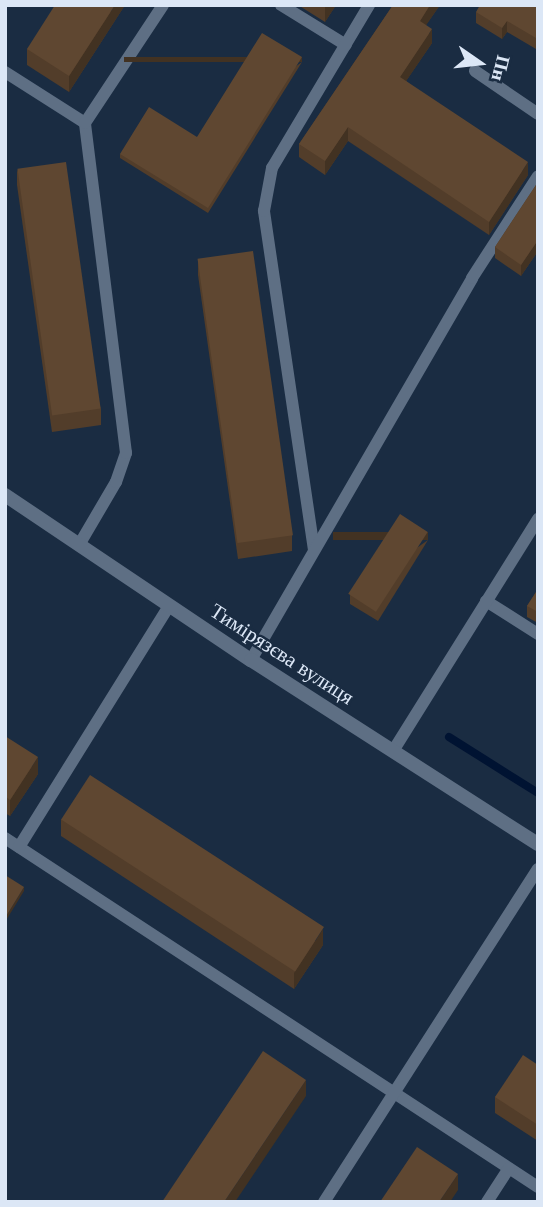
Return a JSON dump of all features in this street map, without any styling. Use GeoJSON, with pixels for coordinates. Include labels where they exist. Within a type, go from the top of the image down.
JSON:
{"type":"FeatureCollection","features":[{"type":"Feature","properties":{"kind":"street","name":"Тимірязєва вулиця"},"geometry":{"type":"LineString","coordinates":[[5,495],[250,660],[538,844]]}},
{"type":"Feature","properties":{"kind":"lane"},"geometry":{"type":"LineString","coordinates":[[79,545],[116,482],[126,453],[85,123],[163,5]]}},
{"type":"Feature","properties":{"kind":"lane"},"geometry":{"type":"LineString","coordinates":[[281,5],[346,45]]}},
{"type":"Feature","properties":{"kind":"lane"},"geometry":{"type":"LineString","coordinates":[[314,550],[264,211],[272,168],[369,5]]}},
{"type":"Feature","properties":{"kind":"lane"},"geometry":{"type":"LineString","coordinates":[[475,71],[538,114]]}},
{"type":"Feature","properties":{"kind":"lane"},"geometry":{"type":"LineString","coordinates":[[5,72],[85,123]]}},
{"type":"Feature","properties":{"kind":"lane"},"geometry":{"type":"LineString","coordinates":[[250,660],[472,278],[538,176]]}},
{"type":"Feature","properties":{"kind":"lane"},"geometry":{"type":"LineString","coordinates":[[393,751],[538,519]]}},
{"type":"Feature","properties":{"kind":"lane"},"geometry":{"type":"LineString","coordinates":[[486,601],[538,634]]}},
{"type":"Feature","properties":{"kind":"lane"},"geometry":{"type":"LineString","coordinates":[[19,847],[169,606]]}},
{"type":"Feature","properties":{"kind":"lane"},"geometry":{"type":"LineString","coordinates":[[5,838],[538,1187]]}},
{"type":"Feature","properties":{"kind":"lane"},"geometry":{"type":"LineString","coordinates":[[324,1202],[538,869]]}},
{"type":"Feature","properties":{"kind":"lane"},"geometry":{"type":"LineString","coordinates":[[487,1202],[509,1168]]}},
{"type":"Feature","properties":{"kind":"building"},"geometry":{"type":"Polygon","coordinates":[[[55,5],[115,5],[69,76],[27,49],[55,5]]]}},
{"type":"Feature","properties":{"kind":"building"},"geometry":{"type":"Polygon","coordinates":[[[393,5],[430,5],[420,21],[432,29],[400,77],[528,162],[489,222],[348,127],[325,161],[299,144],[393,5]]]}},
{"type":"Feature","properties":{"kind":"building"},"geometry":{"type":"Polygon","coordinates":[[[480,5],[538,5],[538,35],[536,38],[507,21],[502,28],[476,12],[480,5]]]}},
{"type":"Feature","properties":{"kind":"building"},"geometry":{"type":"Polygon","coordinates":[[[262,33],[302,57],[208,208],[120,154],[149,107],[197,137],[262,33]]]}},
{"type":"Feature","properties":{"kind":"building"},"geometry":{"type":"Polygon","coordinates":[[[66,162],[101,409],[52,415],[17,169],[66,162]]]}},
{"type":"Feature","properties":{"kind":"building"},"geometry":{"type":"Polygon","coordinates":[[[538,182],[538,240],[521,265],[495,247],[538,182]]]}},
{"type":"Feature","properties":{"kind":"building"},"geometry":{"type":"Polygon","coordinates":[[[253,251],[293,535],[237,543],[198,259],[253,251]]]}},
{"type":"Feature","properties":{"kind":"building"},"geometry":{"type":"Polygon","coordinates":[[[400,514],[428,532],[376,612],[348,594],[400,514]]]}},
{"type":"Feature","properties":{"kind":"building"},"geometry":{"type":"Polygon","coordinates":[[[538,589],[538,612],[527,606],[538,589]]]}},
{"type":"Feature","properties":{"kind":"building"},"geometry":{"type":"Polygon","coordinates":[[[5,736],[38,757],[10,800],[5,796],[5,736]]]}},
{"type":"Feature","properties":{"kind":"building"},"geometry":{"type":"Polygon","coordinates":[[[90,775],[324,927],[295,971],[61,819],[90,775]]]}},
{"type":"Feature","properties":{"kind":"building"},"geometry":{"type":"Polygon","coordinates":[[[5,875],[24,887],[5,918],[5,875]]]}},
{"type":"Feature","properties":{"kind":"building"},"geometry":{"type":"Polygon","coordinates":[[[263,1051],[306,1080],[224,1202],[162,1202],[263,1051]]]}},
{"type":"Feature","properties":{"kind":"building"},"geometry":{"type":"Polygon","coordinates":[[[523,1055],[538,1065],[538,1125],[495,1097],[523,1055]]]}},
{"type":"Feature","properties":{"kind":"building"},"geometry":{"type":"Polygon","coordinates":[[[417,1147],[458,1174],[439,1202],[380,1202],[417,1147]]]}},
{"type":"Feature","properties":{"kind":"waterway"},"geometry":{"type":"LineString","coordinates":[[449,737],[538,793]]}}]}
